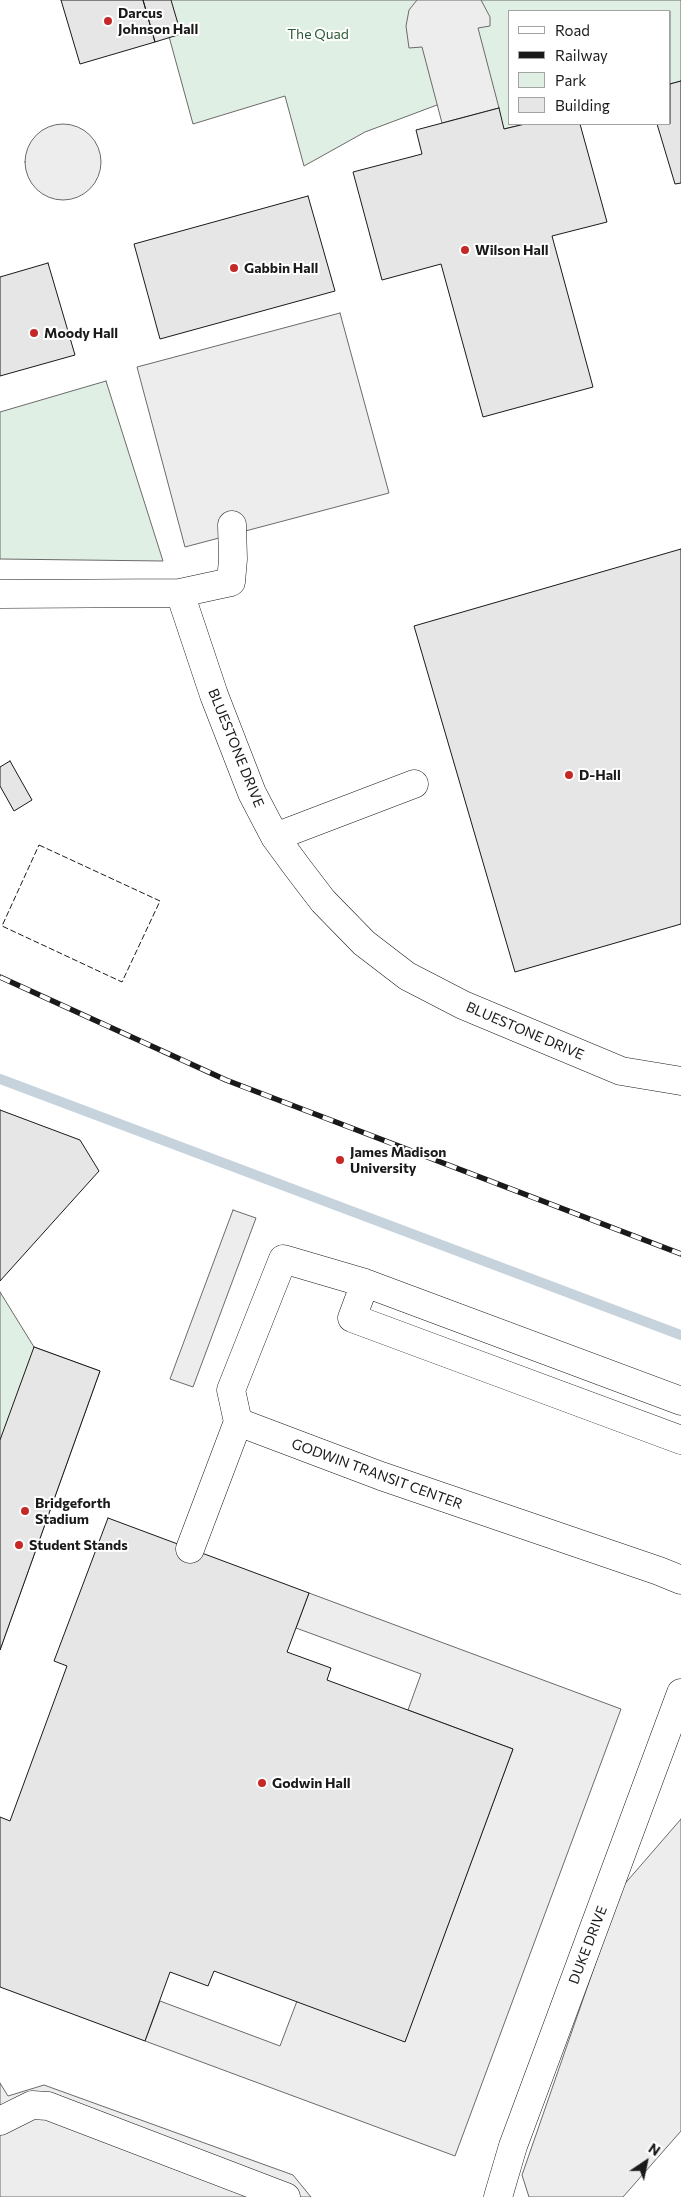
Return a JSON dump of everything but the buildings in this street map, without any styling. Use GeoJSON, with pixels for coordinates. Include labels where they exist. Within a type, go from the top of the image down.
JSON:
{"type":"FeatureCollection","features":[{"type":"Feature","properties":{"kind":"street"},"geometry":{"type":"LineString","coordinates":[[0,594],[180,593],[231,582],[233,559],[232,525]]}},
{"type":"Feature","properties":{"kind":"street","name":"BLUESTONE DRIVE"},"geometry":{"type":"LineString","coordinates":[[180,593],[232,745],[252,793],[275,837],[323,901],[364,943],[407,976],[463,1005],[621,1071],[681,1081]]}},
{"type":"Feature","properties":{"kind":"street"},"geometry":{"type":"LineString","coordinates":[[275,837],[414,784]]}},
{"type":"Feature","properties":{"kind":"street"},"geometry":{"type":"LineString","coordinates":[[190,1549],[238,1422],[231,1390],[283,1259],[365,1283],[681,1401]]}},
{"type":"Feature","properties":{"kind":"street"},"geometry":{"type":"LineString","coordinates":[[365,1283],[352,1318],[681,1440]]}},
{"type":"Feature","properties":{"kind":"street","name":"GODWIN TRANSIT CENTER"},"geometry":{"type":"LineString","coordinates":[[238,1422],[390,1480],[681,1580]]}},
{"type":"Feature","properties":{"kind":"street","name":"DUKE DRIVE"},"geometry":{"type":"LineString","coordinates":[[498,2197],[516,2139],[680,1697]]}},
{"type":"Feature","properties":{"kind":"street"},"geometry":{"type":"LineString","coordinates":[[0,2120],[32,2105],[48,2106],[286,2197]]}},
{"type":"Feature","properties":{"kind":"green space","name":"The Quad"},"geometry":{"type":"Polygon","coordinates":[[[159,0],[681,0],[681,81],[671,84],[671,10],[508,10],[508,125],[521,125],[504,129],[437,105],[365,132],[304,166],[285,96],[193,124],[159,0]]]}},
{"type":"Feature","properties":{"kind":"green space"},"geometry":{"type":"Polygon","coordinates":[[[106,381],[163,561],[0,559],[0,412],[106,381]]]}},
{"type":"Feature","properties":{"kind":"green space","name":"Bridgeforth Stadium"},"geometry":{"type":"Polygon","coordinates":[[[0,1292],[34,1347],[100,1371],[0,1650],[0,1292]]]}},
{"type":"Feature","properties":{"kind":"shaded area"},"geometry":{"type":"Polygon","coordinates":[[[417,0],[481,0],[490,17],[490,26],[478,28],[499,108],[442,123],[422,47],[409,48],[406,26],[409,10],[417,0]]]}},
{"type":"Feature","properties":{"kind":"shaded area"},"geometry":{"type":"Polygon","coordinates":[[[63,124],[77,127],[90,135],[98,148],[101,162],[98,176],[90,189],[77,197],[63,200],[49,197],[36,189],[28,176],[25,162],[28,148],[36,135],[49,127],[63,124]]]}},
{"type":"Feature","properties":{"kind":"shaded area"},"geometry":{"type":"Polygon","coordinates":[[[340,313],[389,493],[185,547],[137,367],[340,313]]]}},
{"type":"Feature","properties":{"kind":"shaded area"},"geometry":{"type":"Polygon","coordinates":[[[233,1210],[256,1218],[193,1387],[170,1379],[233,1210]]]}},
{"type":"Feature","properties":{"kind":"shaded area"},"geometry":{"type":"Polygon","coordinates":[[[309,1593],[621,1709],[455,2156],[145,2041],[160,2001],[280,2046],[297,2001],[405,2041],[513,1749],[408,1710],[421,1674],[296,1628],[309,1593]]]}},
{"type":"Feature","properties":{"kind":"shaded area"},"geometry":{"type":"Polygon","coordinates":[[[681,1819],[681,2131],[623,2197],[529,2197],[522,2175],[622,1887],[681,1819]]]}},
{"type":"Feature","properties":{"kind":"shaded area"},"geometry":{"type":"Polygon","coordinates":[[[0,2083],[8,2096],[44,2085],[293,2175],[311,2197],[0,2197],[0,2083]]]}},
{"type":"Feature","properties":{"kind":"waterway"},"geometry":{"type":"LineString","coordinates":[[0,1079],[681,1335]]}},
{"type":"Feature","properties":{"kind":"railway"},"geometry":{"type":"LineString","coordinates":[[0,977],[226,1080],[681,1254]]}},
{"type":"Feature","properties":{"kind":"fence"},"geometry":{"type":"LineString","coordinates":[[39,845],[160,901],[122,982],[2,926],[39,845]]}},
{"type":"Feature","properties":{"kind":"place","name":"Darcus Johnson Hall"},"geometry":{"type":"Point","coordinates":[108,21]}},
{"type":"Feature","properties":{"kind":"place","name":"Wilson Hall"},"geometry":{"type":"Point","coordinates":[465,250]}},
{"type":"Feature","properties":{"kind":"place","name":"Gabbin Hall"},"geometry":{"type":"Point","coordinates":[234,268]}},
{"type":"Feature","properties":{"kind":"place","name":"Moody Hall"},"geometry":{"type":"Point","coordinates":[34,333]}},
{"type":"Feature","properties":{"kind":"place","name":"D-Hall"},"geometry":{"type":"Point","coordinates":[569,775]}},
{"type":"Feature","properties":{"kind":"place","name":"James Madison University"},"geometry":{"type":"Point","coordinates":[340,1160]}},
{"type":"Feature","properties":{"kind":"place","name":"Bridgeforth Stadium"},"geometry":{"type":"Point","coordinates":[25,1511]}},
{"type":"Feature","properties":{"kind":"place","name":"Student Stands"},"geometry":{"type":"Point","coordinates":[19,1545]}},
{"type":"Feature","properties":{"kind":"place","name":"Godwin Hall"},"geometry":{"type":"Point","coordinates":[262,1783]}}]}
